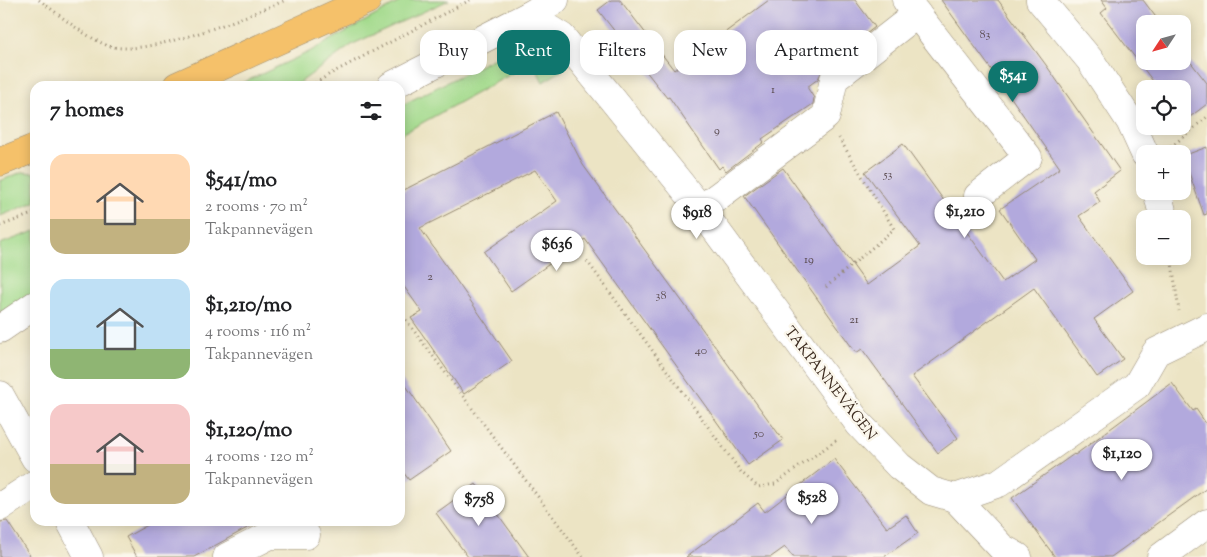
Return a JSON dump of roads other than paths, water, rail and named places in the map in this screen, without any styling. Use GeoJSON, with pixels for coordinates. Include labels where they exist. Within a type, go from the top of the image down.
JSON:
{"type":"FeatureCollection","features":[{"type":"Feature","properties":{"kind":"main road"},"geometry":{"type":"LineString","coordinates":[[188,81],[366,0]]}},
{"type":"Feature","properties":{"kind":"main road"},"geometry":{"type":"LineString","coordinates":[[0,162],[30,150]]}},
{"type":"Feature","properties":{"kind":"street"},"geometry":{"type":"LineString","coordinates":[[401,81],[528,16],[555,0]]}},
{"type":"Feature","properties":{"kind":"street"},"geometry":{"type":"LineString","coordinates":[[1040,0],[1090,60],[1130,121],[1152,145]]}},
{"type":"Feature","properties":{"kind":"street"},"geometry":{"type":"LineString","coordinates":[[701,209],[826,116],[834,79],[912,7],[1028,157],[978,196]]}},
{"type":"Feature","properties":{"kind":"street","name":"TAKPANNEVÄGEN"},"geometry":{"type":"LineString","coordinates":[[528,16],[562,37],[701,209],[859,424],[899,466],[931,491],[955,498]]}},
{"type":"Feature","properties":{"kind":"street"},"geometry":{"type":"LineString","coordinates":[[0,330],[30,309]]}},
{"type":"Feature","properties":{"kind":"street"},"geometry":{"type":"LineString","coordinates":[[1018,557],[1002,548],[955,498],[999,483],[1137,385],[1156,352],[1207,327]]}},
{"type":"Feature","properties":{"kind":"street"},"geometry":{"type":"LineString","coordinates":[[0,394],[30,449]]}},
{"type":"Feature","properties":{"kind":"street"},"geometry":{"type":"LineString","coordinates":[[0,507],[30,487]]}},
{"type":"Feature","properties":{"kind":"street"},"geometry":{"type":"LineString","coordinates":[[1161,557],[1207,523]]}},
{"type":"Feature","properties":{"kind":"street"},"geometry":{"type":"LineString","coordinates":[[73,526],[89,557]]}},
{"type":"Feature","properties":{"kind":"street"},"geometry":{"type":"LineString","coordinates":[[226,557],[270,534],[307,538]]}}]}
